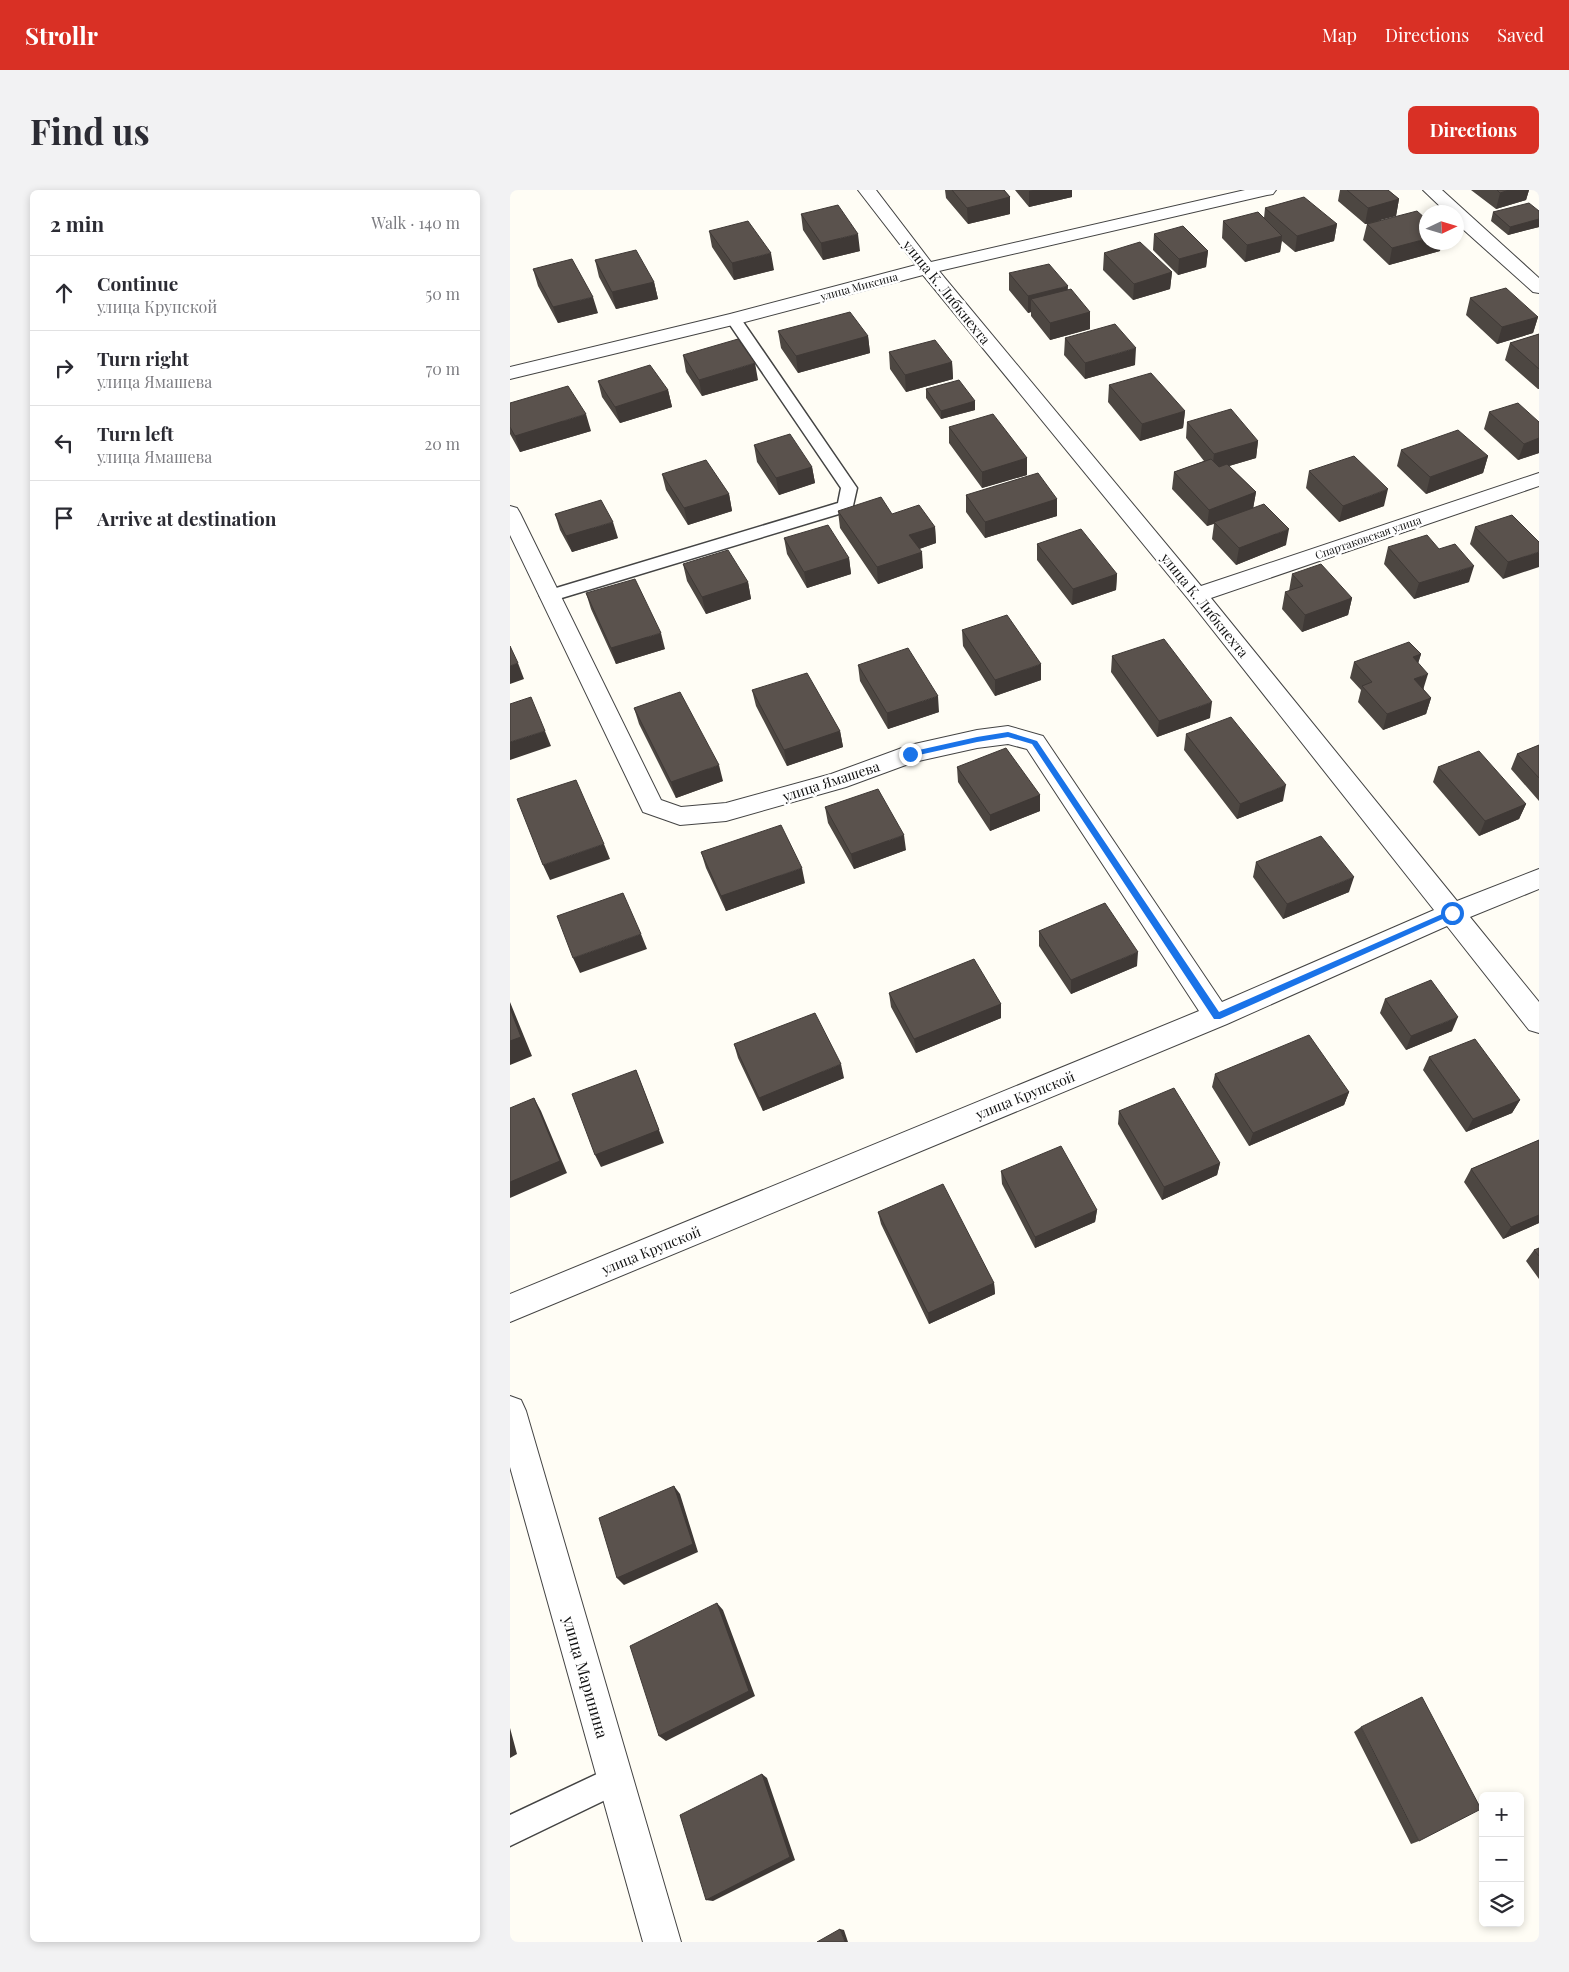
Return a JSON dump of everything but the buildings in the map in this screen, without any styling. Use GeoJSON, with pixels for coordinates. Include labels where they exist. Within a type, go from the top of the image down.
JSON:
{"type":"FeatureCollection","features":[{"type":"Feature","properties":{"kind":"street","name":"улица К. Либкнехта"},"geometry":{"type":"LineString","coordinates":[[868,190],[927,268],[1197,595],[1539,1022]]}},
{"type":"Feature","properties":{"kind":"street","name":"улица Миксина"},"geometry":{"type":"LineString","coordinates":[[510,373],[734,319],[927,268],[1267,190]]}},
{"type":"Feature","properties":{"kind":"street"},"geometry":{"type":"LineString","coordinates":[[1432,190],[1448,205]]}},
{"type":"Feature","properties":{"kind":"street"},"geometry":{"type":"LineString","coordinates":[[1464,220],[1539,288]]}},
{"type":"Feature","properties":{"kind":"street","name":"Спартаковская улица"},"geometry":{"type":"LineString","coordinates":[[1197,595],[1539,479]]}},
{"type":"Feature","properties":{"kind":"street","name":"улица Ямашева"},"geometry":{"type":"LineString","coordinates":[[510,513],[652,806],[680,816],[726,812],[837,781],[910,754],[977,739],[1008,735],[1034,742],[1217,1016]]}},
{"type":"Feature","properties":{"kind":"street","name":"улица Крупской"},"geometry":{"type":"LineString","coordinates":[[510,1308],[1217,1016],[1452,913],[1539,878]]}},
{"type":"Feature","properties":{"kind":"street","name":"улица Маринина"},"geometry":{"type":"LineString","coordinates":[[510,1411],[662,1942]]}},
{"type":"Feature","properties":{"kind":"lane"},"geometry":{"type":"LineString","coordinates":[[549,596],[846,506],[849,488],[734,319]]}},
{"type":"Feature","properties":{"kind":"lane"},"geometry":{"type":"LineString","coordinates":[[510,1831],[616,1780]]}},
{"type":"Feature","properties":{"kind":"route"},"geometry":{"type":"LineString","coordinates":[[910,754],[977,739],[1008,735],[1034,742],[1217,1016],[1452,913]]}}]}
